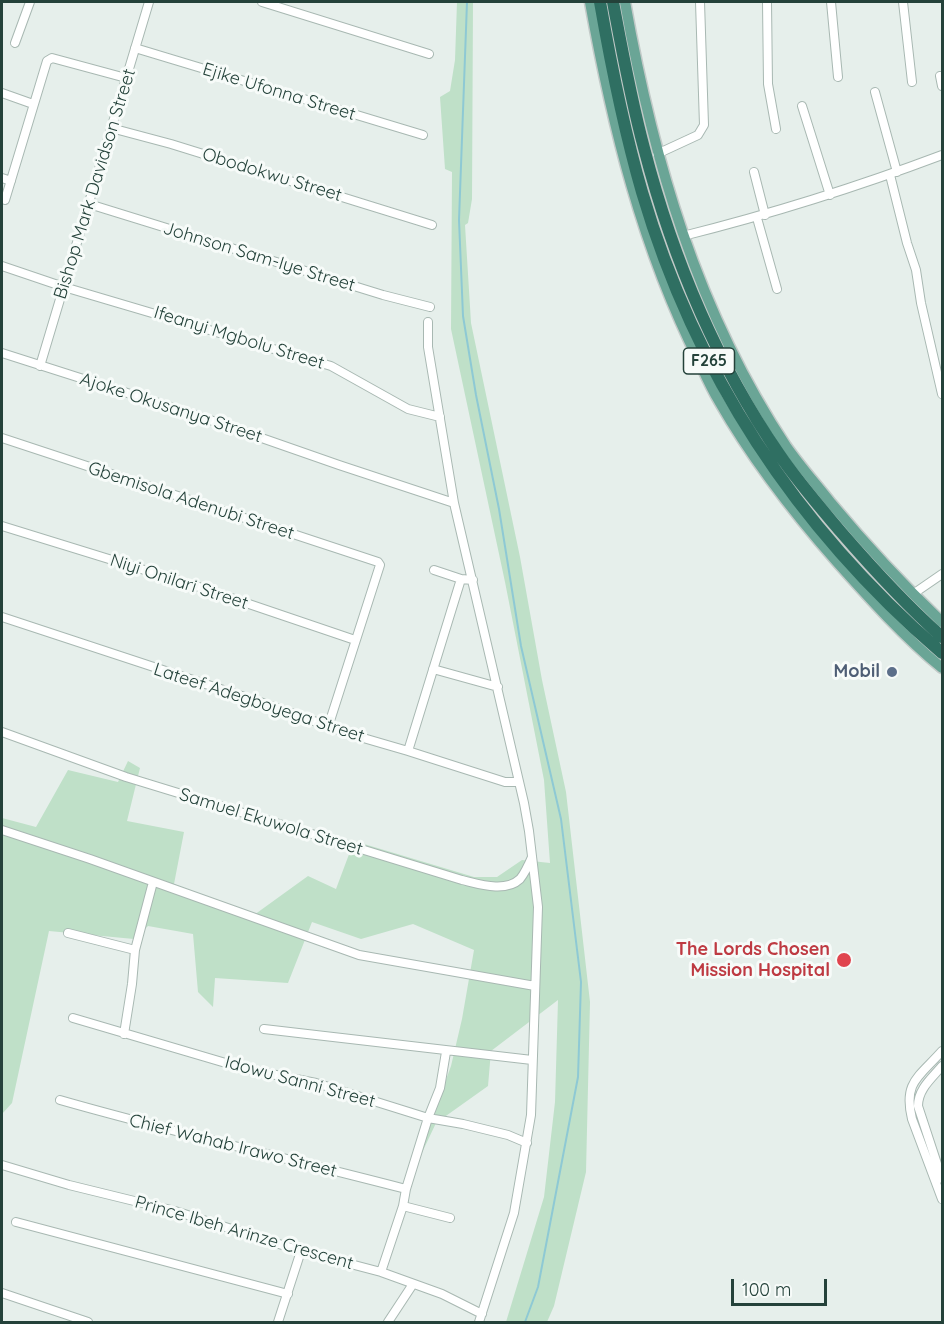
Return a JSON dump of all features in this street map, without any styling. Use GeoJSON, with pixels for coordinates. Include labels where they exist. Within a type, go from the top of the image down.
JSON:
{"type":"FeatureCollection","features":[{"type":"Feature","properties":{"kind":"highway","name":"F265"},"geometry":{"type":"LineString","coordinates":[[600,2],[618,94],[642,193],[675,284],[720,384],[796,506],[902,616],[942,653]]}},
{"type":"Feature","properties":{"kind":"highway","name":"F265"},"geometry":{"type":"LineString","coordinates":[[613,2],[644,149],[669,229],[709,330],[741,393],[780,455],[808,493],[865,560],[919,607],[942,637]]}},
{"type":"Feature","properties":{"kind":"main road"},"geometry":{"type":"LineString","coordinates":[[590,2],[609,102],[629,182],[644,230],[671,302],[718,399],[754,456],[857,584],[942,668]]}},
{"type":"Feature","properties":{"kind":"main road"},"geometry":{"type":"LineString","coordinates":[[625,2],[641,87],[657,154],[683,236],[716,319],[738,366],[788,448],[857,534],[913,594],[919,607],[942,622]]}},
{"type":"Feature","properties":{"kind":"street"},"geometry":{"type":"LineString","coordinates":[[15,43],[30,2]]}},
{"type":"Feature","properties":{"kind":"street","name":"Bishop Mark Davidson Street"},"geometry":{"type":"LineString","coordinates":[[40,366],[149,2]]}},
{"type":"Feature","properties":{"kind":"street"},"geometry":{"type":"LineString","coordinates":[[262,2],[429,54]]}},
{"type":"Feature","properties":{"kind":"street"},"geometry":{"type":"LineString","coordinates":[[657,154],[698,135],[704,125],[700,2]]}},
{"type":"Feature","properties":{"kind":"street"},"geometry":{"type":"LineString","coordinates":[[767,2],[768,84],[776,129]]}},
{"type":"Feature","properties":{"kind":"street"},"geometry":{"type":"LineString","coordinates":[[831,2],[838,77]]}},
{"type":"Feature","properties":{"kind":"street"},"geometry":{"type":"LineString","coordinates":[[903,2],[912,82]]}},
{"type":"Feature","properties":{"kind":"street","name":"Ejike Ufonna Street"},"geometry":{"type":"LineString","coordinates":[[135,48],[423,135]]}},
{"type":"Feature","properties":{"kind":"street"},"geometry":{"type":"LineString","coordinates":[[5,200],[47,61],[52,58],[126,78]]}},
{"type":"Feature","properties":{"kind":"street"},"geometry":{"type":"LineString","coordinates":[[940,76],[942,86]]}},
{"type":"Feature","properties":{"kind":"street"},"geometry":{"type":"LineString","coordinates":[[875,92],[942,394]]}},
{"type":"Feature","properties":{"kind":"street"},"geometry":{"type":"LineString","coordinates":[[2,93],[33,104]]}},
{"type":"Feature","properties":{"kind":"street"},"geometry":{"type":"LineString","coordinates":[[802,106],[830,195]]}},
{"type":"Feature","properties":{"kind":"street","name":"Obodokwu Street"},"geometry":{"type":"LineString","coordinates":[[111,128],[171,144],[432,225]]}},
{"type":"Feature","properties":{"kind":"street"},"geometry":{"type":"LineString","coordinates":[[683,236],[761,217],[893,174],[942,155]]}},
{"type":"Feature","properties":{"kind":"street"},"geometry":{"type":"LineString","coordinates":[[754,172],[761,217],[777,289]]}},
{"type":"Feature","properties":{"kind":"street"},"geometry":{"type":"LineString","coordinates":[[2,178],[11,181]]}},
{"type":"Feature","properties":{"kind":"street","name":"Johnson Sam-Iye Street"},"geometry":{"type":"LineString","coordinates":[[89,204],[383,295],[430,307]]}},
{"type":"Feature","properties":{"kind":"street","name":"Ifeanyi Mgbolu Street"},"geometry":{"type":"LineString","coordinates":[[2,266],[64,287],[320,362],[341,371],[408,409],[440,417]]}},
{"type":"Feature","properties":{"kind":"street"},"geometry":{"type":"LineString","coordinates":[[428,322],[428,347],[454,502],[524,803],[538,907],[532,1096],[527,1143],[507,1237],[480,1318]]}},
{"type":"Feature","properties":{"kind":"street","name":"Ajoke Okusanya Street"},"geometry":{"type":"LineString","coordinates":[[2,353],[190,413],[454,502]]}},
{"type":"Feature","properties":{"kind":"street","name":"Gbemisola Adenubi Street"},"geometry":{"type":"LineString","coordinates":[[2,438],[378,562],[380,565],[355,640]]}},
{"type":"Feature","properties":{"kind":"street","name":"Niyi Onilari Street"},"geometry":{"type":"LineString","coordinates":[[2,526],[193,585],[355,640]]}},
{"type":"Feature","properties":{"kind":"street"},"geometry":{"type":"LineString","coordinates":[[434,570],[461,579],[473,580]]}},
{"type":"Feature","properties":{"kind":"street"},"geometry":{"type":"LineString","coordinates":[[913,594],[942,574]]}},
{"type":"Feature","properties":{"kind":"street"},"geometry":{"type":"LineString","coordinates":[[408,751],[461,579]]}},
{"type":"Feature","properties":{"kind":"street","name":"Lateef Adegboyega Street"},"geometry":{"type":"LineString","coordinates":[[2,617],[263,703],[328,727],[504,782],[518,782]]}},
{"type":"Feature","properties":{"kind":"street"},"geometry":{"type":"LineString","coordinates":[[328,727],[355,640]]}},
{"type":"Feature","properties":{"kind":"street"},"geometry":{"type":"LineString","coordinates":[[433,669],[498,687]]}},
{"type":"Feature","properties":{"kind":"street","name":"Samuel Ekuwola Street"},"geometry":{"type":"LineString","coordinates":[[2,732],[126,777],[462,880],[496,886],[514,883],[521,878],[532,856]]}},
{"type":"Feature","properties":{"kind":"street"},"geometry":{"type":"LineString","coordinates":[[2,830],[359,955],[536,986]]}},
{"type":"Feature","properties":{"kind":"street"},"geometry":{"type":"LineString","coordinates":[[124,1034],[135,950],[153,882]]}},
{"type":"Feature","properties":{"kind":"street"},"geometry":{"type":"LineString","coordinates":[[68,933],[135,950]]}},
{"type":"Feature","properties":{"kind":"street","name":"Idowu Sanni Street"},"geometry":{"type":"LineString","coordinates":[[73,1018],[246,1069],[316,1083],[428,1119],[477,1127],[508,1135],[527,1143]]}},
{"type":"Feature","properties":{"kind":"street"},"geometry":{"type":"LineString","coordinates":[[264,1029],[446,1052],[532,1060]]}},
{"type":"Feature","properties":{"kind":"street"},"geometry":{"type":"LineString","coordinates":[[942,1051],[909,1092],[912,1119],[942,1199]]}},
{"type":"Feature","properties":{"kind":"street"},"geometry":{"type":"LineString","coordinates":[[381,1272],[404,1206],[406,1189],[428,1119],[440,1088],[446,1052]]}},
{"type":"Feature","properties":{"kind":"street"},"geometry":{"type":"LineString","coordinates":[[942,1066],[924,1087],[919,1096],[918,1106],[942,1179]]}},
{"type":"Feature","properties":{"kind":"street","name":"Chief Wahab Irawo Street"},"geometry":{"type":"LineString","coordinates":[[60,1100],[134,1122],[406,1189]]}},
{"type":"Feature","properties":{"kind":"street","name":"Prince Ibeh Arinze Crescent"},"geometry":{"type":"LineString","coordinates":[[2,1165],[69,1185],[175,1211],[301,1251],[381,1272],[442,1294],[480,1318]]}},
{"type":"Feature","properties":{"kind":"street"},"geometry":{"type":"LineString","coordinates":[[404,1206],[450,1218]]}},
{"type":"Feature","properties":{"kind":"street"},"geometry":{"type":"LineString","coordinates":[[16,1222],[288,1294]]}},
{"type":"Feature","properties":{"kind":"street"},"geometry":{"type":"LineString","coordinates":[[278,1323],[301,1251]]}},
{"type":"Feature","properties":{"kind":"street"},"geometry":{"type":"LineString","coordinates":[[387,1323],[413,1284]]}},
{"type":"Feature","properties":{"kind":"street"},"geometry":{"type":"LineString","coordinates":[[2,1293],[88,1323]]}},
{"type":"Feature","properties":{"kind":"green space"},"geometry":{"type":"Polygon","coordinates":[[[457,2],[473,2],[472,199],[468,223],[465,225],[471,323],[566,792],[590,1002],[586,1172],[554,1306],[547,1322],[506,1322],[544,1197],[555,1102],[558,1000],[491,1051],[488,1086],[436,1123],[410,1178],[451,1066],[474,950],[413,924],[361,939],[312,922],[288,983],[215,978],[213,1007],[198,992],[193,934],[148,926],[134,939],[49,931],[12,1103],[2,1114],[2,818],[36,827],[68,770],[118,782],[128,761],[140,768],[127,821],[184,832],[174,884],[254,915],[308,876],[336,889],[354,841],[474,877],[497,877],[522,860],[550,863],[544,780],[451,329],[452,172],[445,169],[440,97],[450,91],[455,60],[457,2]]]}},
{"type":"Feature","properties":{"kind":"waterway"},"geometry":{"type":"LineString","coordinates":[[467,2],[459,220],[463,316],[499,509],[521,646],[561,819],[581,982],[578,1077],[538,1287],[525,1322]]}},
{"type":"Feature","properties":{"kind":"place","name":"Mobil"},"geometry":{"type":"Point","coordinates":[892,672]}},
{"type":"Feature","properties":{"kind":"place","name":"The Lords Chosen Mission Hospital"},"geometry":{"type":"Point","coordinates":[844,960]}}]}
